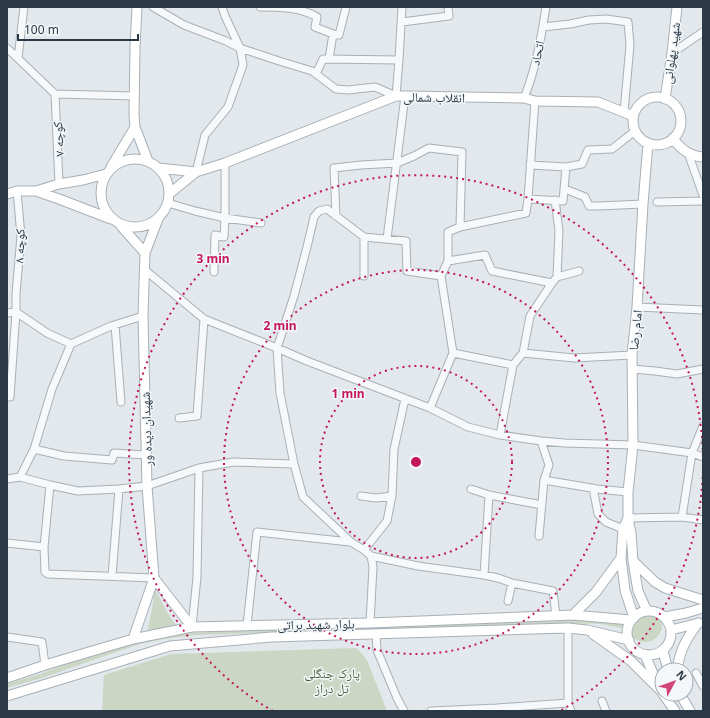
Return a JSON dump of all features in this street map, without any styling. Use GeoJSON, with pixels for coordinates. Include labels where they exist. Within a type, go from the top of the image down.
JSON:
{"type":"FeatureCollection","features":[{"type":"Feature","properties":{"kind":"main road"},"geometry":{"type":"LineString","coordinates":[[137,7],[135,47],[135,127],[148,161]]}},
{"type":"Feature","properties":{"kind":"main road","name":"شهید پهلوانی"},"geometry":{"type":"LineString","coordinates":[[665,99],[677,7]]}},
{"type":"Feature","properties":{"kind":"main road","name":"انقلاب شمالی"},"geometry":{"type":"LineString","coordinates":[[196,172],[225,163],[400,96],[524,98],[535,101],[598,102],[633,116]]}},
{"type":"Feature","properties":{"kind":"main road"},"geometry":{"type":"LineString","coordinates":[[659,97],[665,99],[673,104],[678,111],[680,127],[673,138],[669,141],[660,144],[648,143],[635,131],[633,116],[639,104],[645,100],[659,97]]}},
{"type":"Feature","properties":{"kind":"main road"},"geometry":{"type":"LineString","coordinates":[[111,219],[101,202],[101,183],[135,127]]}},
{"type":"Feature","properties":{"kind":"main road"},"geometry":{"type":"LineString","coordinates":[[673,138],[678,145],[688,153],[698,157],[703,157]]}},
{"type":"Feature","properties":{"kind":"main road","name":"امام رضا"},"geometry":{"type":"LineString","coordinates":[[647,611],[638,591],[633,561],[631,533],[628,518],[628,492],[633,445],[632,355],[637,307],[648,143]]}},
{"type":"Feature","properties":{"kind":"main road"},"geometry":{"type":"LineString","coordinates":[[7,194],[17,191],[36,191],[59,184],[83,180],[108,172],[118,163],[128,159],[138,159],[148,161],[158,168],[164,175],[168,184],[169,194],[168,204],[158,219],[149,225],[140,228],[130,228],[111,219],[36,191]]}},
{"type":"Feature","properties":{"kind":"main road"},"geometry":{"type":"LineString","coordinates":[[158,168],[196,172]]}},
{"type":"Feature","properties":{"kind":"main road"},"geometry":{"type":"LineString","coordinates":[[169,194],[196,172]]}},
{"type":"Feature","properties":{"kind":"main road"},"geometry":{"type":"LineString","coordinates":[[120,224],[145,253],[158,219]]}},
{"type":"Feature","properties":{"kind":"main road","name":"شهیدان دیده ور"},"geometry":{"type":"LineString","coordinates":[[133,639],[154,578],[146,455],[143,316],[145,253]]}},
{"type":"Feature","properties":{"kind":"main road","name":"امام رضا"},"geometry":{"type":"LineString","coordinates":[[628,518],[622,529],[621,558],[625,590],[633,619]]}},
{"type":"Feature","properties":{"kind":"main road"},"geometry":{"type":"LineString","coordinates":[[573,615],[596,592],[621,558]]}},
{"type":"Feature","properties":{"kind":"main road"},"geometry":{"type":"LineString","coordinates":[[633,561],[655,582],[665,588],[703,600]]}},
{"type":"Feature","properties":{"kind":"main road"},"geometry":{"type":"LineString","coordinates":[[154,578],[192,627]]}},
{"type":"Feature","properties":{"kind":"main road"},"geometry":{"type":"LineString","coordinates":[[665,617],[703,608]]}},
{"type":"Feature","properties":{"kind":"main road"},"geometry":{"type":"LineString","coordinates":[[647,611],[660,614],[665,617],[669,622],[672,634],[670,641],[663,651],[645,655],[639,653],[630,644],[627,632],[633,619],[641,613],[647,611]]}},
{"type":"Feature","properties":{"kind":"main road","name":"بلوار شهید براتی"},"geometry":{"type":"LineString","coordinates":[[7,678],[133,639],[192,627],[370,623],[573,615],[633,619]]}},
{"type":"Feature","properties":{"kind":"main road"},"geometry":{"type":"LineString","coordinates":[[671,630],[700,622]]}},
{"type":"Feature","properties":{"kind":"main road"},"geometry":{"type":"LineString","coordinates":[[679,662],[681,650],[688,636],[700,622]]}},
{"type":"Feature","properties":{"kind":"main road","name":"بلوار شهید براتی"},"geometry":{"type":"LineString","coordinates":[[7,696],[170,646],[272,637],[568,628],[587,630],[629,640]]}},
{"type":"Feature","properties":{"kind":"main road"},"geometry":{"type":"LineString","coordinates":[[587,630],[631,660],[654,684]]}},
{"type":"Feature","properties":{"kind":"main road"},"geometry":{"type":"LineString","coordinates":[[663,651],[666,662]]}},
{"type":"Feature","properties":{"kind":"main road"},"geometry":{"type":"LineString","coordinates":[[645,655],[654,675]]}},
{"type":"Feature","properties":{"kind":"main road"},"geometry":{"type":"LineString","coordinates":[[669,702],[675,711]]}},
{"type":"Feature","properties":{"kind":"main road"},"geometry":{"type":"LineString","coordinates":[[685,702],[690,711]]}},
{"type":"Feature","properties":{"kind":"street"},"geometry":{"type":"LineString","coordinates":[[18,58],[24,7]]}},
{"type":"Feature","properties":{"kind":"street"},"geometry":{"type":"LineString","coordinates":[[153,7],[184,25],[240,48],[312,71],[336,89],[348,90],[375,87],[400,96]]}},
{"type":"Feature","properties":{"kind":"street"},"geometry":{"type":"LineString","coordinates":[[196,172],[205,135],[228,107],[243,66],[240,48],[222,7]]}},
{"type":"Feature","properties":{"kind":"street"},"geometry":{"type":"LineString","coordinates":[[260,7],[284,8],[312,14],[317,17],[315,27],[339,35],[346,7]]}},
{"type":"Feature","properties":{"kind":"street"},"geometry":{"type":"LineString","coordinates":[[387,239],[397,163],[400,96],[399,60],[402,7]]}},
{"type":"Feature","properties":{"kind":"street"},"geometry":{"type":"LineString","coordinates":[[402,22],[449,16],[448,7]]}},
{"type":"Feature","properties":{"kind":"street","name":"اتحاد"},"geometry":{"type":"LineString","coordinates":[[524,98],[531,82],[546,7]]}},
{"type":"Feature","properties":{"kind":"street"},"geometry":{"type":"LineString","coordinates":[[543,27],[589,20],[628,22],[630,45],[624,112]]}},
{"type":"Feature","properties":{"kind":"street"},"geometry":{"type":"LineString","coordinates":[[672,53],[703,32]]}},
{"type":"Feature","properties":{"kind":"street"},"geometry":{"type":"LineString","coordinates":[[329,59],[333,34]]}},
{"type":"Feature","properties":{"kind":"street"},"geometry":{"type":"LineString","coordinates":[[7,48],[55,94],[135,96]]}},
{"type":"Feature","properties":{"kind":"street"},"geometry":{"type":"LineString","coordinates":[[316,74],[323,59],[399,60]]}},
{"type":"Feature","properties":{"kind":"street","name":"کوچه ۷"},"geometry":{"type":"LineString","coordinates":[[55,94],[59,184]]}},
{"type":"Feature","properties":{"kind":"street"},"geometry":{"type":"LineString","coordinates":[[430,408],[453,353],[441,276],[448,261],[448,232],[460,227],[526,213],[535,101]]}},
{"type":"Feature","properties":{"kind":"street"},"geometry":{"type":"LineString","coordinates":[[530,165],[566,167],[582,164],[588,150],[612,149],[635,131]]}},
{"type":"Feature","properties":{"kind":"street"},"geometry":{"type":"LineString","coordinates":[[336,216],[334,168],[397,163],[429,148],[462,152],[460,227]]}},
{"type":"Feature","properties":{"kind":"street"},"geometry":{"type":"LineString","coordinates":[[688,153],[703,195]]}},
{"type":"Feature","properties":{"kind":"street"},"geometry":{"type":"LineString","coordinates":[[214,272],[215,235],[224,237],[225,163]]}},
{"type":"Feature","properties":{"kind":"street"},"geometry":{"type":"LineString","coordinates":[[528,199],[563,201],[566,167]]}},
{"type":"Feature","properties":{"kind":"street"},"geometry":{"type":"LineString","coordinates":[[564,189],[585,196],[589,206],[643,204]]}},
{"type":"Feature","properties":{"kind":"street","name":"کوچه ۸"},"geometry":{"type":"LineString","coordinates":[[8,397],[21,236],[17,191]]}},
{"type":"Feature","properties":{"kind":"street"},"geometry":{"type":"LineString","coordinates":[[500,434],[513,365],[522,353],[530,316],[554,280],[559,232],[555,200]]}},
{"type":"Feature","properties":{"kind":"street"},"geometry":{"type":"LineString","coordinates":[[657,202],[703,201]]}},
{"type":"Feature","properties":{"kind":"street"},"geometry":{"type":"LineString","coordinates":[[168,204],[225,218],[260,224]]}},
{"type":"Feature","properties":{"kind":"street"},"geometry":{"type":"LineString","coordinates":[[441,276],[407,271],[406,241],[364,237],[327,209],[318,212],[314,217],[294,296],[277,348],[280,393],[294,464],[303,497],[351,542],[371,556],[418,566],[484,575],[512,583],[552,591],[556,616]]}},
{"type":"Feature","properties":{"kind":"street"},"geometry":{"type":"LineString","coordinates":[[364,237],[364,276]]}},
{"type":"Feature","properties":{"kind":"street"},"geometry":{"type":"LineString","coordinates":[[448,261],[485,256],[492,271],[554,280],[579,271]]}},
{"type":"Feature","properties":{"kind":"street"},"geometry":{"type":"LineString","coordinates":[[145,270],[204,319],[307,361],[430,408],[468,427],[541,441],[633,445],[692,453],[703,457]]}},
{"type":"Feature","properties":{"kind":"street"},"geometry":{"type":"LineString","coordinates":[[637,307],[703,310]]}},
{"type":"Feature","properties":{"kind":"street"},"geometry":{"type":"LineString","coordinates":[[7,313],[16,312],[47,333],[71,344]]}},
{"type":"Feature","properties":{"kind":"street"},"geometry":{"type":"LineString","coordinates":[[20,477],[34,449],[52,389],[71,344],[115,325],[143,316]]}},
{"type":"Feature","properties":{"kind":"street"},"geometry":{"type":"LineString","coordinates":[[179,418],[197,416],[204,319]]}},
{"type":"Feature","properties":{"kind":"street"},"geometry":{"type":"LineString","coordinates":[[115,325],[121,402]]}},
{"type":"Feature","properties":{"kind":"street"},"geometry":{"type":"LineString","coordinates":[[453,353],[513,365]]}},
{"type":"Feature","properties":{"kind":"street"},"geometry":{"type":"LineString","coordinates":[[522,353],[574,358],[632,355]]}},
{"type":"Feature","properties":{"kind":"street"},"geometry":{"type":"LineString","coordinates":[[632,369],[655,370],[677,374],[703,369]]}},
{"type":"Feature","properties":{"kind":"street"},"geometry":{"type":"LineString","coordinates":[[364,550],[387,521],[392,496],[394,449],[405,399]]}},
{"type":"Feature","properties":{"kind":"street"},"geometry":{"type":"LineString","coordinates":[[682,518],[692,453],[703,426]]}},
{"type":"Feature","properties":{"kind":"street"},"geometry":{"type":"LineString","coordinates":[[539,536],[544,480],[549,465],[541,441]]}},
{"type":"Feature","properties":{"kind":"street"},"geometry":{"type":"LineString","coordinates":[[34,449],[64,456],[112,460],[114,453],[146,455]]}},
{"type":"Feature","properties":{"kind":"street"},"geometry":{"type":"LineString","coordinates":[[7,479],[20,477],[78,491],[119,489],[147,486],[199,468],[233,462],[294,464]]}},
{"type":"Feature","properties":{"kind":"street"},"geometry":{"type":"LineString","coordinates":[[192,627],[197,577],[199,468]]}},
{"type":"Feature","properties":{"kind":"street"},"geometry":{"type":"LineString","coordinates":[[544,480],[628,492]]}},
{"type":"Feature","properties":{"kind":"street"},"geometry":{"type":"LineString","coordinates":[[50,485],[44,548],[45,572],[48,574],[154,578]]}},
{"type":"Feature","properties":{"kind":"street"},"geometry":{"type":"LineString","coordinates":[[593,488],[598,514],[606,522],[622,529]]}},
{"type":"Feature","properties":{"kind":"street"},"geometry":{"type":"LineString","coordinates":[[112,576],[119,489]]}},
{"type":"Feature","properties":{"kind":"street"},"geometry":{"type":"LineString","coordinates":[[471,489],[489,495],[542,505]]}},
{"type":"Feature","properties":{"kind":"street"},"geometry":{"type":"LineString","coordinates":[[484,575],[489,495]]}},
{"type":"Feature","properties":{"kind":"street"},"geometry":{"type":"LineString","coordinates":[[361,496],[376,498],[392,496]]}},
{"type":"Feature","properties":{"kind":"street"},"geometry":{"type":"LineString","coordinates":[[628,518],[682,518],[703,520]]}},
{"type":"Feature","properties":{"kind":"street"},"geometry":{"type":"LineString","coordinates":[[247,625],[257,532],[351,542]]}},
{"type":"Feature","properties":{"kind":"street"},"geometry":{"type":"LineString","coordinates":[[7,543],[44,548]]}},
{"type":"Feature","properties":{"kind":"street"},"geometry":{"type":"LineString","coordinates":[[370,623],[373,567],[371,556]]}},
{"type":"Feature","properties":{"kind":"street"},"geometry":{"type":"LineString","coordinates":[[508,601],[512,583]]}},
{"type":"Feature","properties":{"kind":"street"},"geometry":{"type":"LineString","coordinates":[[568,628],[568,703],[571,711]]}},
{"type":"Feature","properties":{"kind":"street"},"geometry":{"type":"LineString","coordinates":[[376,634],[377,650],[404,711]]}},
{"type":"Feature","properties":{"kind":"street"},"geometry":{"type":"LineString","coordinates":[[7,637],[42,642],[46,665]]}},
{"type":"Feature","properties":{"kind":"street"},"geometry":{"type":"LineString","coordinates":[[696,673],[703,686]]}},
{"type":"Feature","properties":{"kind":"street"},"geometry":{"type":"LineString","coordinates":[[602,701],[606,711]]}},
{"type":"Feature","properties":{"kind":"street"},"geometry":{"type":"LineString","coordinates":[[431,711],[568,703]]}},
{"type":"Feature","properties":{"kind":"green space"},"geometry":{"type":"Polygon","coordinates":[[[155,589],[177,627],[147,633],[152,609],[155,589]]]}},
{"type":"Feature","properties":{"kind":"green space"},"geometry":{"type":"Polygon","coordinates":[[[645,608],[657,613],[662,625],[657,637],[645,642],[633,637],[628,625],[633,613],[645,608]]]}},
{"type":"Feature","properties":{"kind":"green space"},"geometry":{"type":"Polygon","coordinates":[[[573,619],[624,624],[624,626],[621,628],[601,624],[563,623],[197,635],[144,643],[45,677],[7,688],[7,684],[40,674],[107,648],[173,634],[573,619]]]}},
{"type":"Feature","properties":{"kind":"green space","name":"پارک جنگلی تل دراز"},"geometry":{"type":"Polygon","coordinates":[[[357,648],[367,660],[387,711],[102,711],[104,675],[171,654],[357,648]]]}}]}
